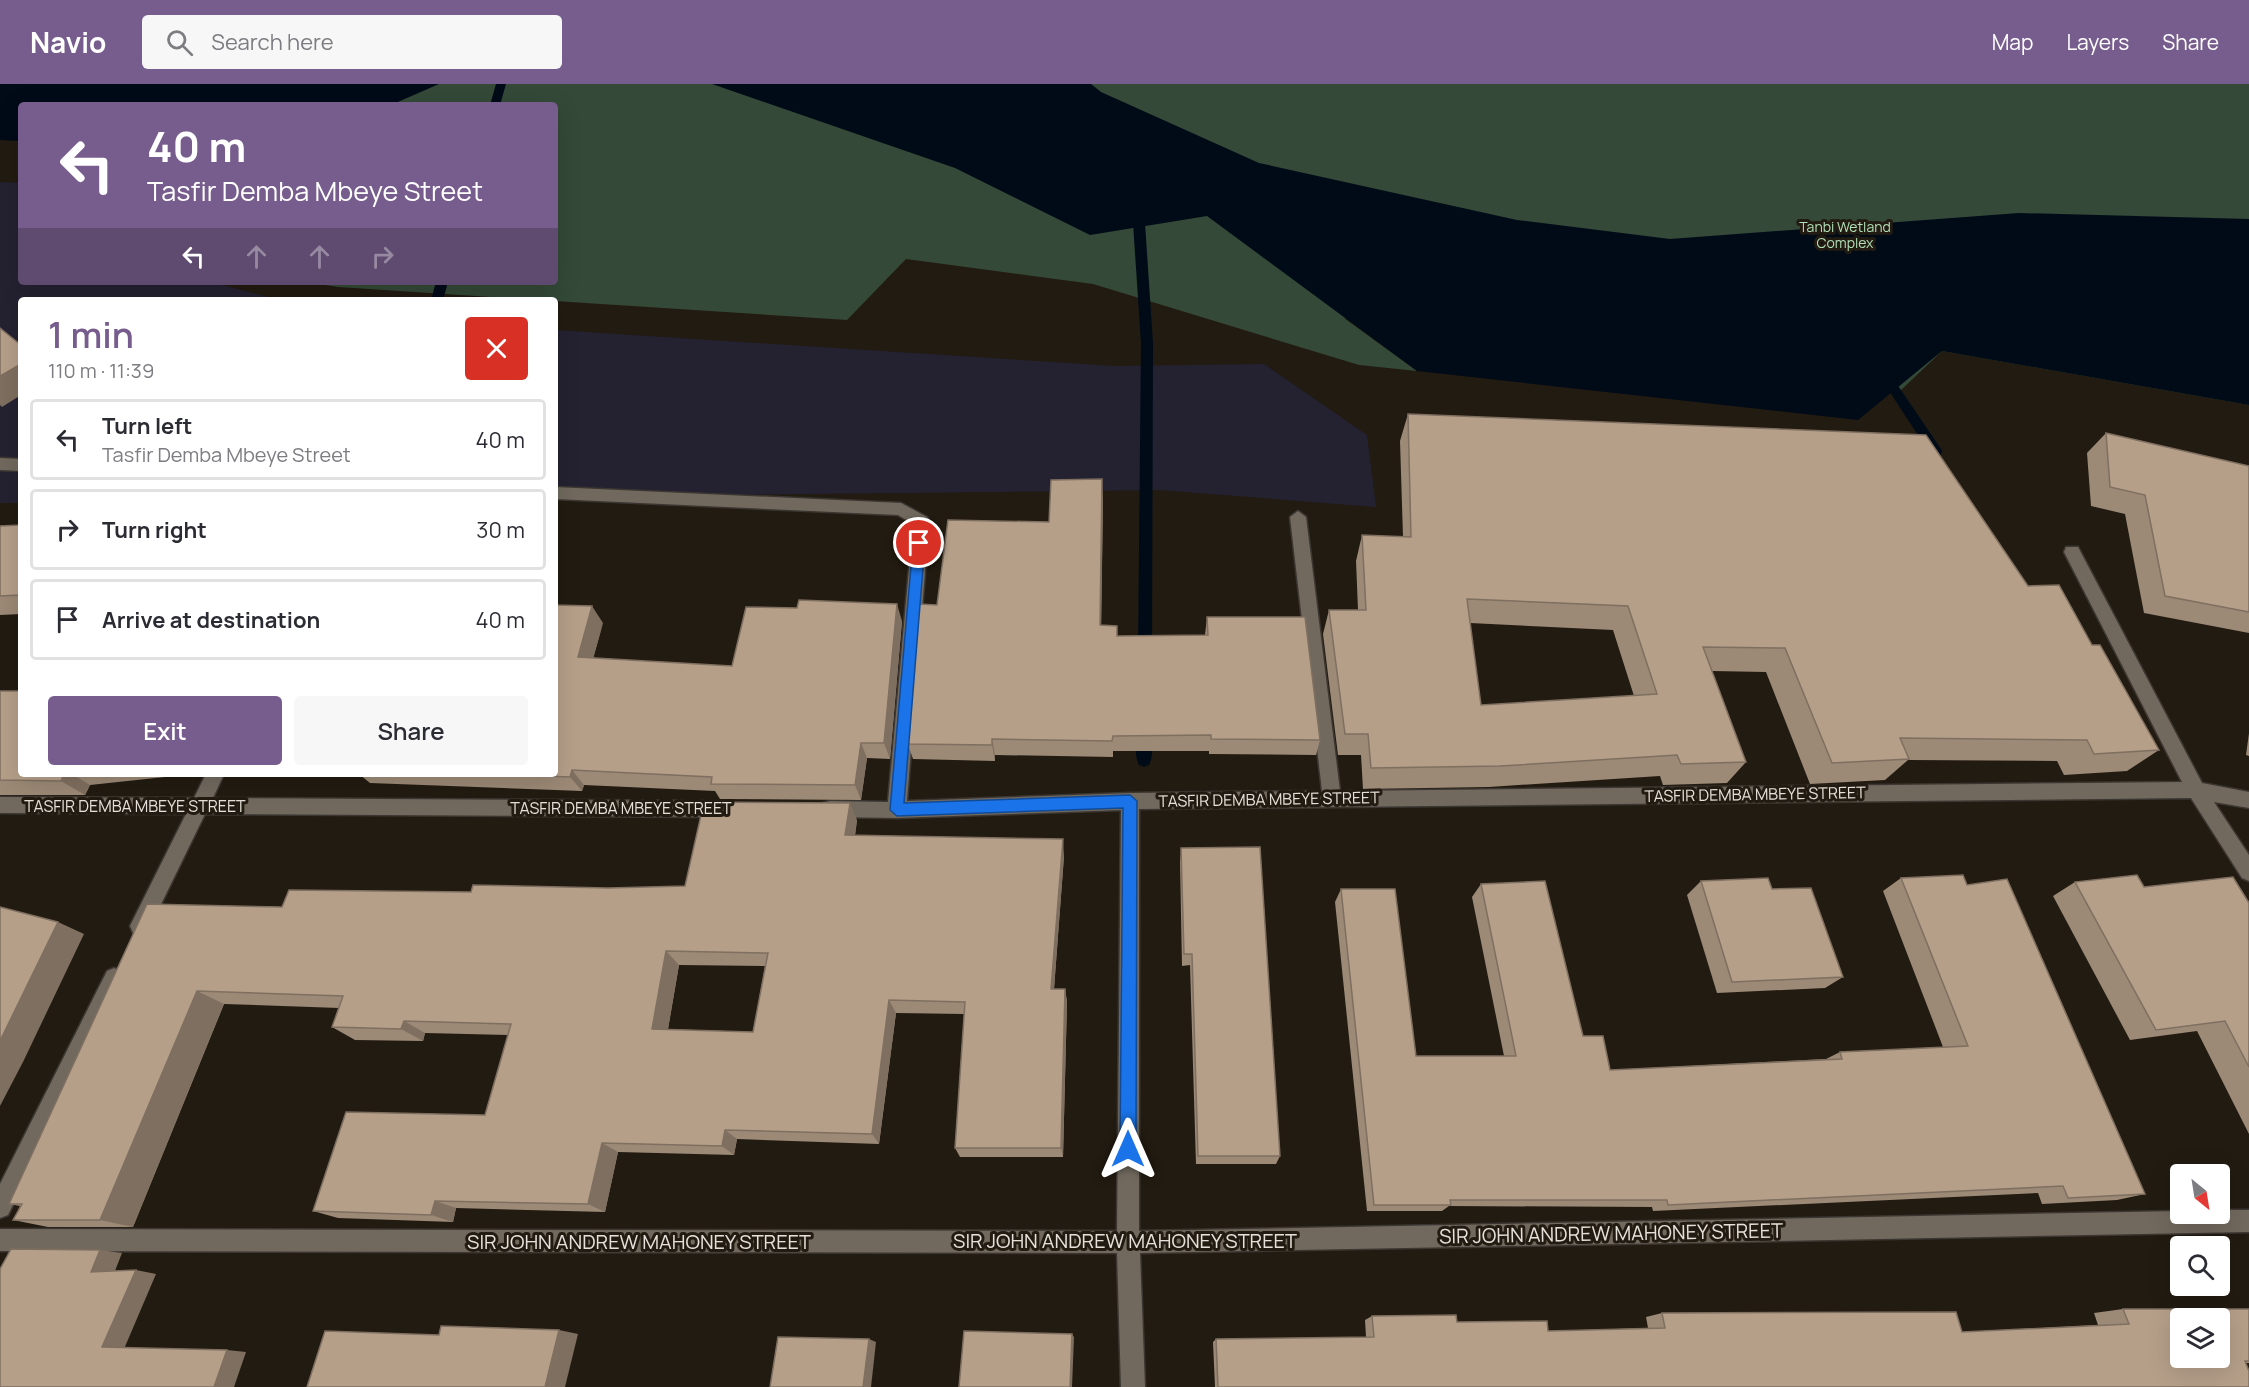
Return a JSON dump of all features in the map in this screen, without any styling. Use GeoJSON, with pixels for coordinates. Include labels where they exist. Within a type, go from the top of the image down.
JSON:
{"type":"FeatureCollection","features":[{"type":"Feature","properties":{"kind":"street"},"geometry":{"type":"LineString","coordinates":[[0,464],[18,465]]}},
{"type":"Feature","properties":{"kind":"street"},"geometry":{"type":"LineString","coordinates":[[558,493],[901,509],[921,521],[897,810]]}},
{"type":"Feature","properties":{"kind":"street"},"geometry":{"type":"LineString","coordinates":[[1298,517],[1332,798]]}},
{"type":"Feature","properties":{"kind":"street"},"geometry":{"type":"LineString","coordinates":[[2072,552],[2196,790],[2249,872]]}},
{"type":"Feature","properties":{"kind":"street"},"geometry":{"type":"LineString","coordinates":[[131,944],[214,777]]}},
{"type":"Feature","properties":{"kind":"street","name":"TASFIR DEMBA MBEYE STREET"},"geometry":{"type":"LineString","coordinates":[[814,809],[897,810],[1130,801],[1332,798],[2196,790],[2249,800]]}},
{"type":"Feature","properties":{"kind":"street"},"geometry":{"type":"LineString","coordinates":[[1130,801],[1128,1242],[1133,1387]]}},
{"type":"Feature","properties":{"kind":"street","name":"TASFIR DEMBA MBEYE STREET"},"geometry":{"type":"LineString","coordinates":[[0,805],[743,809]]}},
{"type":"Feature","properties":{"kind":"street"},"geometry":{"type":"LineString","coordinates":[[0,1207],[121,965]]}},
{"type":"Feature","properties":{"kind":"street","name":"SIR JOHN ANDREW MAHONEY STREET"},"geometry":{"type":"LineString","coordinates":[[0,1240],[1128,1242],[2249,1221]]}},
{"type":"Feature","properties":{"kind":"shaded area"},"geometry":{"type":"Polygon","coordinates":[[[0,182],[18,183],[18,285],[222,285],[269,297],[18,297],[18,503],[0,503],[0,182]]]}},
{"type":"Feature","properties":{"kind":"shaded area"},"geometry":{"type":"Polygon","coordinates":[[[558,330],[1114,366],[1264,364],[1367,435],[1376,507],[1159,490],[558,497],[558,330]]]}},
{"type":"Feature","properties":{"kind":"green space","name":"Tanbi Wetland Complex"},"geometry":{"type":"Polygon","coordinates":[[[0,84],[2249,84],[2249,405],[1942,351],[1898,393],[1344,318],[1417,371],[1359,365],[1093,284],[906,259],[847,320],[558,301],[558,297],[492,297],[338,287],[326,285],[558,285],[558,102],[18,102],[0,84]]]}},
{"type":"Feature","properties":{"kind":"water"},"geometry":{"type":"Polygon","coordinates":[[[0,84],[439,84],[398,102],[18,102],[18,141],[0,140],[0,84]]]}},
{"type":"Feature","properties":{"kind":"water"},"geometry":{"type":"Polygon","coordinates":[[[712,84],[1091,84],[1101,92],[1259,163],[1517,220],[1670,239],[2019,213],[2249,219],[2249,405],[1942,351],[1858,420],[1417,371],[1207,216],[1090,235],[955,168],[712,84]]]}},
{"type":"Feature","properties":{"kind":"building"},"geometry":{"type":"Polygon","coordinates":[[[0,328],[18,343],[18,366],[0,376],[0,328]]]}},
{"type":"Feature","properties":{"kind":"building"},"geometry":{"type":"Polygon","coordinates":[[[1408,414],[1926,435],[2028,586],[2059,585],[2092,645],[2100,645],[2159,750],[2094,754],[2087,740],[1900,738],[1909,759],[1832,763],[1785,648],[1703,647],[1746,762],[1681,764],[1677,755],[1500,766],[1371,768],[1368,734],[1345,734],[1329,610],[1366,610],[1362,535],[1411,537],[1408,414]],[[1467,599],[1481,705],[1657,694],[1628,606],[1467,599]]]}},
{"type":"Feature","properties":{"kind":"building"},"geometry":{"type":"Polygon","coordinates":[[[2106,433],[2249,466],[2249,612],[2165,596],[2145,495],[2110,487],[2106,433]]]}},
{"type":"Feature","properties":{"kind":"building"},"geometry":{"type":"Polygon","coordinates":[[[1102,479],[1100,625],[1117,626],[1117,636],[1208,635],[1207,617],[1305,617],[1320,740],[1211,739],[1211,735],[1113,736],[1112,741],[992,739],[992,745],[908,744],[919,604],[937,605],[948,520],[1049,522],[1051,480],[1102,479]]]}},
{"type":"Feature","properties":{"kind":"building"},"geometry":{"type":"Polygon","coordinates":[[[18,525],[18,595],[0,596],[0,526],[18,525]]]}},
{"type":"Feature","properties":{"kind":"building"},"geometry":{"type":"Polygon","coordinates":[[[799,600],[897,604],[884,743],[861,743],[855,785],[711,784],[712,777],[572,770],[570,777],[558,776],[558,605],[592,606],[578,657],[732,666],[746,607],[797,608],[799,600]]]}},
{"type":"Feature","properties":{"kind":"building"},"geometry":{"type":"Polygon","coordinates":[[[0,691],[18,691],[18,777],[63,777],[61,781],[0,780],[0,691]]]}},
{"type":"Feature","properties":{"kind":"building"},"geometry":{"type":"Polygon","coordinates":[[[704,802],[850,803],[845,835],[1063,839],[1051,989],[1065,989],[1061,1148],[955,1148],[965,1002],[889,1000],[872,1134],[725,1130],[722,1146],[602,1143],[588,1204],[435,1201],[431,1215],[313,1211],[346,1112],[485,1115],[511,1024],[404,1021],[401,1029],[332,1027],[343,996],[197,991],[100,1220],[13,1220],[22,1204],[9,1204],[147,904],[282,907],[289,890],[471,892],[473,885],[608,888],[685,886],[704,802]],[[666,951],[652,1029],[753,1032],[768,953],[666,951]]]}},
{"type":"Feature","properties":{"kind":"building"},"geometry":{"type":"Polygon","coordinates":[[[1260,847],[1280,1156],[1198,1156],[1192,954],[1184,954],[1181,848],[1260,847]]]}},
{"type":"Feature","properties":{"kind":"building"},"geometry":{"type":"Polygon","coordinates":[[[1963,875],[1967,885],[2007,879],[2145,1194],[2068,1198],[2063,1186],[1668,1205],[1667,1200],[1450,1200],[1451,1205],[1374,1205],[1341,889],[1395,889],[1416,1056],[1516,1056],[1481,884],[1545,881],[1583,1036],[1603,1036],[1610,1070],[1842,1059],[1840,1052],[1968,1046],[1901,878],[1963,875]]]}},
{"type":"Feature","properties":{"kind":"building"},"geometry":{"type":"Polygon","coordinates":[[[2137,875],[2144,887],[2233,877],[2249,903],[2249,1067],[2225,1021],[2156,1030],[2075,882],[2137,875]]]}},
{"type":"Feature","properties":{"kind":"building"},"geometry":{"type":"Polygon","coordinates":[[[1768,878],[1772,889],[1811,888],[1843,977],[1732,982],[1701,881],[1768,878]]]}},
{"type":"Feature","properties":{"kind":"building"},"geometry":{"type":"Polygon","coordinates":[[[0,907],[58,922],[0,1041],[0,907]]]}},
{"type":"Feature","properties":{"kind":"building"},"geometry":{"type":"Polygon","coordinates":[[[11,1249],[100,1250],[91,1272],[136,1270],[102,1347],[227,1350],[214,1387],[0,1387],[0,1269],[11,1249]]]}},
{"type":"Feature","properties":{"kind":"building"},"geometry":{"type":"Polygon","coordinates":[[[2123,1309],[2170,1309],[2170,1368],[2230,1368],[2230,1309],[2249,1309],[2249,1361],[2245,1361],[2249,1371],[2249,1387],[1218,1387],[1216,1339],[1374,1337],[1372,1316],[1456,1315],[1457,1322],[1547,1321],[1548,1331],[1665,1328],[1662,1313],[1956,1312],[1962,1332],[2129,1324],[2123,1309]]]}},
{"type":"Feature","properties":{"kind":"building"},"geometry":{"type":"Polygon","coordinates":[[[441,1326],[559,1330],[545,1387],[307,1387],[325,1331],[439,1335],[441,1326]]]}},
{"type":"Feature","properties":{"kind":"building"},"geometry":{"type":"Polygon","coordinates":[[[964,1331],[1072,1334],[1070,1387],[959,1387],[964,1331]]]}},
{"type":"Feature","properties":{"kind":"building"},"geometry":{"type":"Polygon","coordinates":[[[778,1337],[869,1339],[863,1387],[770,1387],[778,1337]]]}},
{"type":"Feature","properties":{"kind":"waterway"},"geometry":{"type":"LineString","coordinates":[[496,102],[501,84]]}},
{"type":"Feature","properties":{"kind":"waterway"},"geometry":{"type":"LineString","coordinates":[[1138,208],[1147,343],[1145,655]]}},
{"type":"Feature","properties":{"kind":"waterway"},"geometry":{"type":"LineString","coordinates":[[438,297],[441,285]]}},
{"type":"Feature","properties":{"kind":"waterway"},"geometry":{"type":"LineString","coordinates":[[1884,374],[1936,452]]}},
{"type":"Feature","properties":{"kind":"waterway"},"geometry":{"type":"LineString","coordinates":[[1144,733],[1144,760]]}},
{"type":"Feature","properties":{"kind":"route"},"geometry":{"type":"LineString","coordinates":[[919,543],[897,810],[1130,801],[1128,1149]]}}]}
